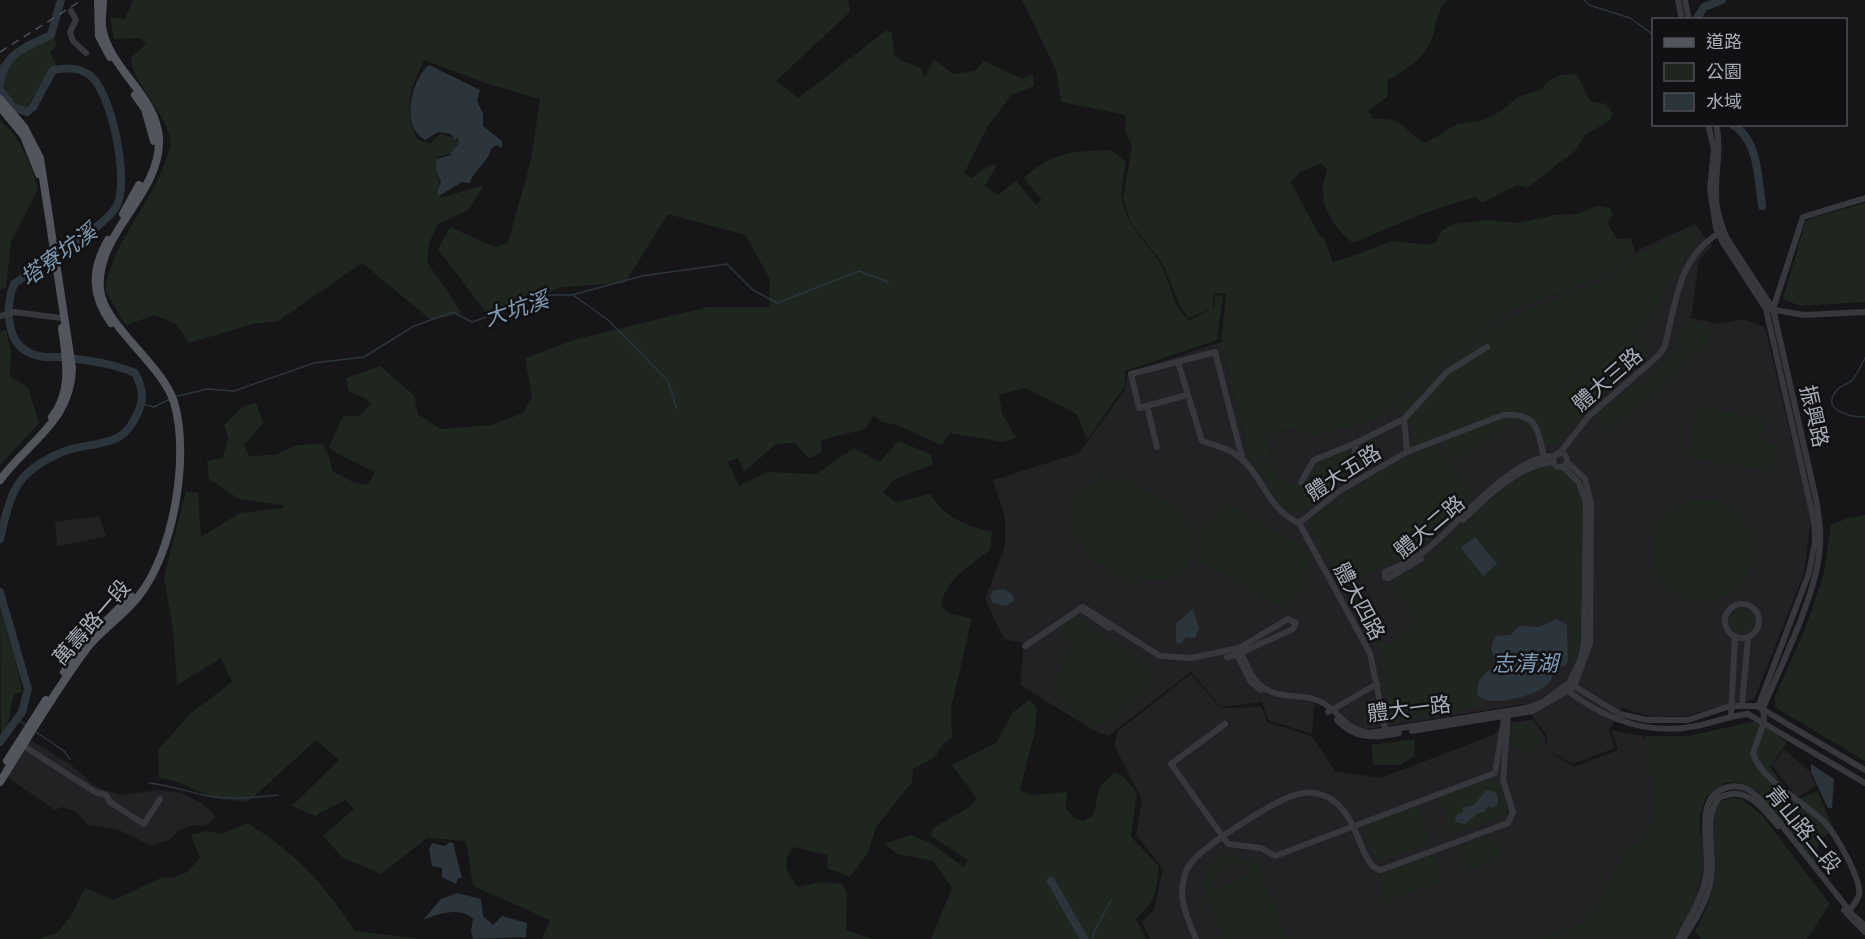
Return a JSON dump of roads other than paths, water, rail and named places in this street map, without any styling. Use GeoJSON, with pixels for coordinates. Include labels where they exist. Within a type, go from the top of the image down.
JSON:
{"type":"FeatureCollection","features":[{"type":"Feature","properties":{"kind":"main road","name":"萬壽路一段"},"geometry":{"type":"LineString","coordinates":[[0,782],[78,651],[147,584],[174,512],[182,447],[170,399],[105,315],[95,290],[100,255],[152,162],[155,142],[145,109],[114,64],[99,36],[98,0]]}},
{"type":"Feature","properties":{"kind":"main road","name":"萬壽路一段"},"geometry":{"type":"LineString","coordinates":[[103,0],[102,27],[105,36],[127,76],[149,106],[158,129],[159,145],[154,168],[103,262],[100,290],[112,316],[170,399]]}},
{"type":"Feature","properties":{"kind":"main road"},"geometry":{"type":"LineString","coordinates":[[0,99],[35,143],[40,158],[54,274],[68,347],[71,391],[61,413],[0,480]]}},
{"type":"Feature","properties":{"kind":"main road"},"geometry":{"type":"LineString","coordinates":[[0,107],[24,136],[35,159],[58,265],[63,320]]}},
{"type":"Feature","properties":{"kind":"main road"},"geometry":{"type":"LineString","coordinates":[[0,473],[55,413],[64,394],[70,368]]}},
{"type":"Feature","properties":{"kind":"main road","name":"萬壽路一段"},"geometry":{"type":"LineString","coordinates":[[0,772],[21,744]]}},
{"type":"Feature","properties":{"kind":"street"},"geometry":{"type":"LineString","coordinates":[[1678,0],[1682,18]]}},
{"type":"Feature","properties":{"kind":"street"},"geometry":{"type":"LineString","coordinates":[[1685,0],[1689,18]]}},
{"type":"Feature","properties":{"kind":"street"},"geometry":{"type":"LineString","coordinates":[[71,11],[75,20],[70,32],[73,41],[86,54]]}},
{"type":"Feature","properties":{"kind":"street","name":"振興路"},"geometry":{"type":"LineString","coordinates":[[1708,126],[1714,149],[1711,204],[1721,233],[1769,309],[1810,499],[1815,542],[1809,573],[1760,707]]}},
{"type":"Feature","properties":{"kind":"street","name":"振興路"},"geometry":{"type":"LineString","coordinates":[[1716,126],[1720,153],[1715,194],[1721,233]]}},
{"type":"Feature","properties":{"kind":"street"},"geometry":{"type":"LineString","coordinates":[[1865,198],[1803,217],[1769,309],[1804,315],[1865,312]]}},
{"type":"Feature","properties":{"kind":"street","name":"體大三路"},"geometry":{"type":"LineString","coordinates":[[1556,457],[1588,417],[1659,355],[1665,345],[1683,274],[1695,254],[1721,233]]}},
{"type":"Feature","properties":{"kind":"street"},"geometry":{"type":"LineString","coordinates":[[1,315],[14,312],[63,320]]}},
{"type":"Feature","properties":{"kind":"street","name":"體大五路"},"geometry":{"type":"LineString","coordinates":[[1301,482],[1314,460],[1356,443],[1404,419],[1447,372],[1487,347]]}},
{"type":"Feature","properties":{"kind":"street"},"geometry":{"type":"LineString","coordinates":[[1187,395],[1139,408],[1131,375],[1215,352],[1243,461],[1277,509],[1299,523]]}},
{"type":"Feature","properties":{"kind":"street"},"geometry":{"type":"LineString","coordinates":[[1178,362],[1202,441],[1225,449],[1243,461]]}},
{"type":"Feature","properties":{"kind":"street"},"geometry":{"type":"LineString","coordinates":[[1147,406],[1157,447]]}},
{"type":"Feature","properties":{"kind":"street","name":"體大五路"},"geometry":{"type":"LineString","coordinates":[[1299,523],[1351,484],[1407,452],[1503,415],[1518,414],[1530,418],[1537,428],[1544,457]]}},
{"type":"Feature","properties":{"kind":"street","name":"體大五路"},"geometry":{"type":"LineString","coordinates":[[1404,419],[1407,452]]}},
{"type":"Feature","properties":{"kind":"street"},"geometry":{"type":"LineString","coordinates":[[1351,484],[1356,443]]}},
{"type":"Feature","properties":{"kind":"street"},"geometry":{"type":"LineString","coordinates":[[1565,456],[1565,465],[1558,467],[1556,457],[1565,456]]}},
{"type":"Feature","properties":{"kind":"street","name":"體大二路"},"geometry":{"type":"LineString","coordinates":[[1544,457],[1556,457],[1522,473],[1490,495],[1427,555],[1412,565],[1385,577],[1385,572],[1413,560],[1428,549],[1492,489],[1522,467],[1544,457]]}},
{"type":"Feature","properties":{"kind":"street"},"geometry":{"type":"LineString","coordinates":[[1565,465],[1585,479],[1591,503],[1590,643],[1568,687]]}},
{"type":"Feature","properties":{"kind":"street","name":"體大四路"},"geometry":{"type":"LineString","coordinates":[[1299,523],[1363,638],[1377,684],[1386,734]]}},
{"type":"Feature","properties":{"kind":"street"},"geometry":{"type":"LineString","coordinates":[[1742,705],[1748,637],[1758,626],[1759,616],[1753,607],[1742,603],[1732,607],[1725,616],[1726,628],[1735,636],[1748,637]]}},
{"type":"Feature","properties":{"kind":"street"},"geometry":{"type":"LineString","coordinates":[[1025,646],[1083,607],[1160,656],[1191,658],[1238,652],[1293,629],[1296,623],[1288,620],[1238,652]]}},
{"type":"Feature","properties":{"kind":"street"},"geometry":{"type":"LineString","coordinates":[[1731,716],[1735,636]]}},
{"type":"Feature","properties":{"kind":"street","name":"體大一路"},"geometry":{"type":"LineString","coordinates":[[1238,652],[1251,674],[1265,689],[1285,694],[1304,695],[1361,732],[1386,734],[1533,711],[1568,687]]}},
{"type":"Feature","properties":{"kind":"street"},"geometry":{"type":"LineString","coordinates":[[1330,710],[1377,684]]}},
{"type":"Feature","properties":{"kind":"street"},"geometry":{"type":"LineString","coordinates":[[1568,687],[1620,714],[1647,720],[1688,720],[1730,706],[1760,707],[1865,770]]}},
{"type":"Feature","properties":{"kind":"street"},"geometry":{"type":"LineString","coordinates":[[1568,687],[1607,716],[1645,728],[1665,730],[1691,727],[1731,716],[1748,714],[1865,783]]}},
{"type":"Feature","properties":{"kind":"street"},"geometry":{"type":"LineString","coordinates":[[1760,707],[1763,721],[1755,743],[1755,761],[1832,831],[1859,887],[1856,901],[1846,909]]}},
{"type":"Feature","properties":{"kind":"street"},"geometry":{"type":"LineString","coordinates":[[1196,939],[1182,907],[1182,886],[1186,870],[1193,858],[1274,804],[1295,795],[1313,792],[1340,806],[1356,827],[1368,862],[1374,869],[1381,870],[1508,823],[1513,812],[1503,780],[1505,714]]}},
{"type":"Feature","properties":{"kind":"street"},"geometry":{"type":"LineString","coordinates":[[1225,724],[1171,764],[1223,837],[1233,846],[1261,848],[1275,856],[1495,773],[1505,714]]}},
{"type":"Feature","properties":{"kind":"street"},"geometry":{"type":"LineString","coordinates":[[21,744],[94,792],[106,795],[110,802],[144,824],[160,799]]}},
{"type":"Feature","properties":{"kind":"street","name":"青山路二段"},"geometry":{"type":"LineString","coordinates":[[1678,939],[1694,911],[1707,874],[1705,819],[1708,804],[1716,793],[1730,787],[1743,787],[1756,794],[1846,909],[1865,926]]}},
{"type":"Feature","properties":{"kind":"street","name":"青山路二段"},"geometry":{"type":"LineString","coordinates":[[1683,939],[1707,898],[1714,857],[1711,813],[1713,805],[1719,798],[1733,793],[1749,796],[1762,808],[1865,932]]}},
{"type":"Feature","properties":{"kind":"water"},"geometry":{"type":"Polygon","coordinates":[[[429,65],[480,90],[477,101],[483,114],[483,126],[502,141],[502,148],[496,145],[491,149],[470,183],[462,182],[439,196],[437,192],[441,181],[436,170],[437,159],[450,155],[459,143],[458,138],[454,140],[451,134],[438,132],[425,140],[417,133],[413,124],[411,103],[413,92],[417,81],[429,65]]]}},
{"type":"Feature","properties":{"kind":"water"},"geometry":{"type":"Polygon","coordinates":[[[1475,537],[1497,564],[1483,576],[1461,548],[1475,537]]]}},
{"type":"Feature","properties":{"kind":"water"},"geometry":{"type":"Polygon","coordinates":[[[1003,589],[1012,594],[1014,600],[1006,606],[993,603],[990,596],[993,591],[1003,589]]]}},
{"type":"Feature","properties":{"kind":"water"},"geometry":{"type":"Polygon","coordinates":[[[1193,609],[1199,629],[1195,638],[1186,637],[1181,644],[1176,642],[1176,623],[1193,609]]]}},
{"type":"Feature","properties":{"kind":"water","name":"志清湖"},"geometry":{"type":"Polygon","coordinates":[[[1557,619],[1567,625],[1568,660],[1566,665],[1555,669],[1550,682],[1536,692],[1515,699],[1493,701],[1478,696],[1479,682],[1495,664],[1491,647],[1496,636],[1510,635],[1520,626],[1538,627],[1557,619]]]}},
{"type":"Feature","properties":{"kind":"water"},"geometry":{"type":"Polygon","coordinates":[[[1811,764],[1834,779],[1832,808],[1828,808],[1811,772],[1811,764]]]}},
{"type":"Feature","properties":{"kind":"water"},"geometry":{"type":"Polygon","coordinates":[[[1486,790],[1495,792],[1498,798],[1497,805],[1491,808],[1488,806],[1484,812],[1478,813],[1465,824],[1455,822],[1456,815],[1463,812],[1462,808],[1474,805],[1486,790]]]}},
{"type":"Feature","properties":{"kind":"water"},"geometry":{"type":"Polygon","coordinates":[[[450,842],[453,843],[462,878],[458,878],[456,884],[442,877],[442,868],[432,866],[429,849],[432,843],[445,846],[450,842]]]}},
{"type":"Feature","properties":{"kind":"water"},"geometry":{"type":"Polygon","coordinates":[[[457,893],[481,899],[483,916],[493,925],[502,916],[527,923],[526,937],[473,939],[471,931],[473,919],[462,913],[449,912],[423,920],[441,899],[457,893]]]}},
{"type":"Feature","properties":{"kind":"waterway","name":"塔寮坑溪"},"geometry":{"type":"LineString","coordinates":[[0,84],[6,65],[17,52],[51,35],[61,0]]}},
{"type":"Feature","properties":{"kind":"waterway"},"geometry":{"type":"LineString","coordinates":[[1584,0],[1589,5],[1630,18],[1652,34]]}},
{"type":"Feature","properties":{"kind":"waterway"},"geometry":{"type":"LineString","coordinates":[[1697,18],[1704,7],[1722,0]]}},
{"type":"Feature","properties":{"kind":"waterway"},"geometry":{"type":"LineString","coordinates":[[0,64],[2,69]]}},
{"type":"Feature","properties":{"kind":"waterway","name":"塔寮坑溪"},"geometry":{"type":"LineString","coordinates":[[0,90],[13,107],[27,112],[33,107],[53,70],[71,69],[88,74],[104,97],[111,116],[120,158],[120,195],[116,207],[98,226],[14,284],[9,304],[10,325],[18,343],[35,355],[97,362],[135,373],[142,397],[132,424],[125,433],[108,442],[60,453],[31,470],[22,479],[11,500],[0,539]]}},
{"type":"Feature","properties":{"kind":"waterway"},"geometry":{"type":"LineString","coordinates":[[1735,126],[1748,140],[1756,161],[1762,206]]}},
{"type":"Feature","properties":{"kind":"waterway","name":"大坑溪"},"geometry":{"type":"LineString","coordinates":[[174,397],[207,389],[234,391],[314,363],[364,357],[414,326],[453,312],[472,322],[550,295],[572,295],[642,276],[727,264],[753,290],[777,303],[859,271],[888,282]]}},
{"type":"Feature","properties":{"kind":"waterway"},"geometry":{"type":"LineString","coordinates":[[573,295],[608,320],[668,381],[677,409]]}},
{"type":"Feature","properties":{"kind":"waterway"},"geometry":{"type":"LineString","coordinates":[[1865,358],[1855,377],[1838,389],[1832,402],[1834,407],[1845,414],[1865,417]]}},
{"type":"Feature","properties":{"kind":"waterway","name":"大坑溪"},"geometry":{"type":"LineString","coordinates":[[142,404],[154,407],[170,399]]}},
{"type":"Feature","properties":{"kind":"waterway","name":"塔寮坑溪"},"geometry":{"type":"LineString","coordinates":[[0,592],[28,689],[22,712],[0,742]]}},
{"type":"Feature","properties":{"kind":"waterway"},"geometry":{"type":"LineString","coordinates":[[17,719],[27,726]]}},
{"type":"Feature","properties":{"kind":"waterway"},"geometry":{"type":"LineString","coordinates":[[36,732],[64,751],[70,759]]}},
{"type":"Feature","properties":{"kind":"waterway"},"geometry":{"type":"LineString","coordinates":[[149,783],[217,797],[243,798],[278,795]]}},
{"type":"Feature","properties":{"kind":"waterway"},"geometry":{"type":"LineString","coordinates":[[1051,881],[1084,939]]}},
{"type":"Feature","properties":{"kind":"waterway"},"geometry":{"type":"LineString","coordinates":[[1093,939],[1094,932],[1111,900]]}},
{"type":"Feature","properties":{"kind":"railway"},"geometry":{"type":"LineString","coordinates":[[0,52],[82,0]]}}]}
